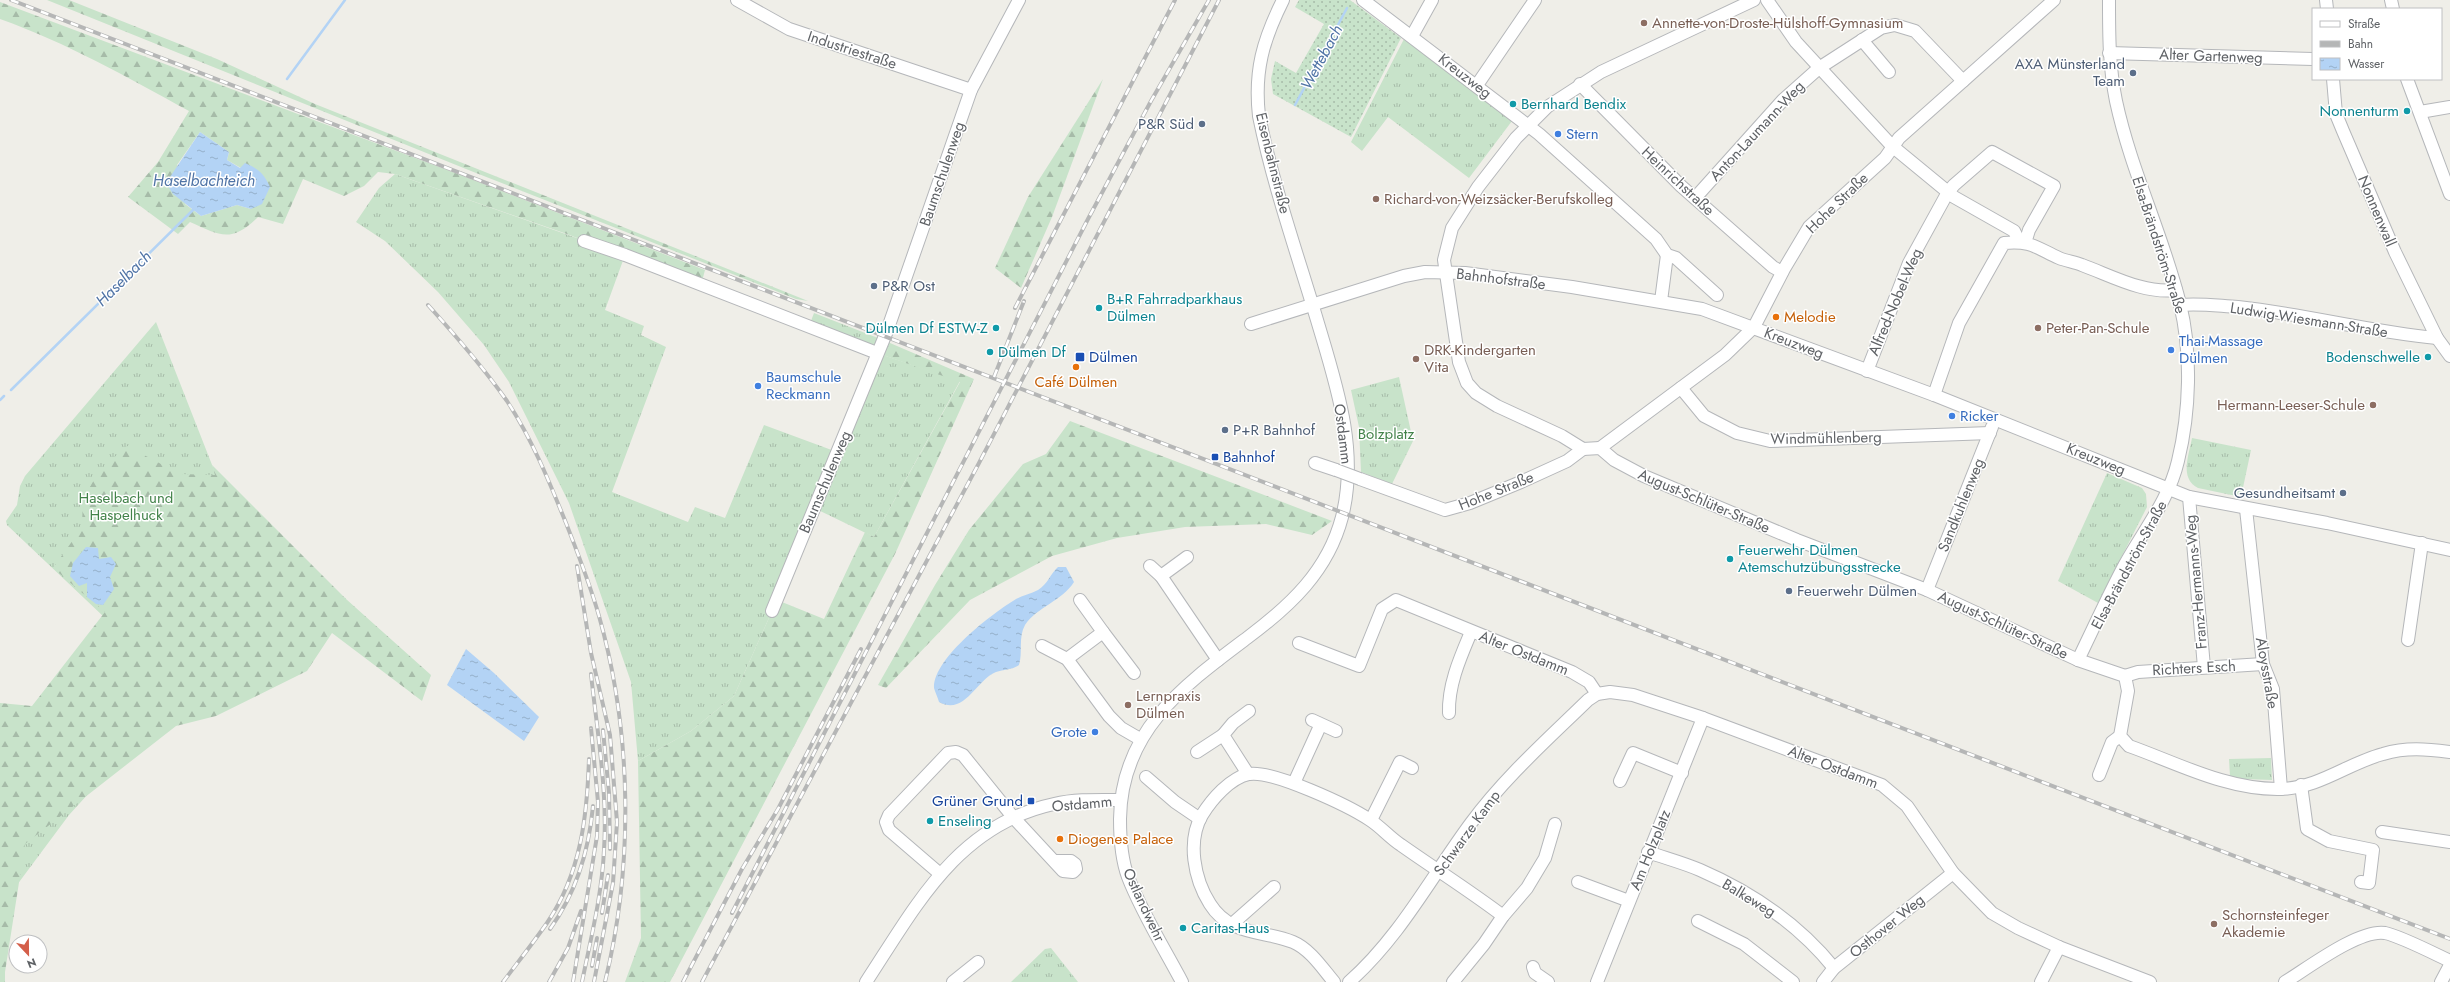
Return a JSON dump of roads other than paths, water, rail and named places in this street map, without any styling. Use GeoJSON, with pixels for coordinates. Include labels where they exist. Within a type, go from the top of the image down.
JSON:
{"type":"FeatureCollection","features":[{"type":"Feature","properties":{"kind":"street","name":"Industriestraße"},"geometry":{"type":"LineString","coordinates":[[738,0],[789,29],[971,90]]}},
{"type":"Feature","properties":{"kind":"street","name":"Baumschulenweg"},"geometry":{"type":"LineString","coordinates":[[772,611],[877,353],[971,90],[1019,0]]}},
{"type":"Feature","properties":{"kind":"street","name":"Eisenbahnstraße"},"geometry":{"type":"LineString","coordinates":[[1283,0],[1268,33],[1259,62],[1257,99],[1263,135],[1312,304]]}},
{"type":"Feature","properties":{"kind":"street","name":"Kreuzweg"},"geometry":{"type":"LineString","coordinates":[[1363,0],[1528,125],[1656,238],[1667,255],[1676,258],[1717,295]]}},
{"type":"Feature","properties":{"kind":"street"},"geometry":{"type":"LineString","coordinates":[[1412,36],[1432,0]]}},
{"type":"Feature","properties":{"kind":"street"},"geometry":{"type":"LineString","coordinates":[[1477,85],[1534,0]]}},
{"type":"Feature","properties":{"kind":"street"},"geometry":{"type":"LineString","coordinates":[[1600,448],[1583,449],[1562,436],[1497,406],[1476,393],[1468,383],[1459,362],[1444,260],[1452,228],[1478,187],[1528,125],[1547,107],[1580,84],[1617,64],[1754,0]]}},
{"type":"Feature","properties":{"kind":"street"},"geometry":{"type":"LineString","coordinates":[[1767,0],[1781,23],[1819,68],[1892,146],[1948,192],[2014,231],[2022,242]]}},
{"type":"Feature","properties":{"kind":"street","name":"Hohe Straße"},"geometry":{"type":"LineString","coordinates":[[1600,448],[1725,354],[1754,327],[1782,272],[1809,227],[1885,158],[1892,146],[2054,0]]}},
{"type":"Feature","properties":{"kind":"street","name":"Elsa-Brändström-Straße"},"geometry":{"type":"LineString","coordinates":[[2078,660],[2124,566],[2169,490],[2182,440],[2187,387],[2187,355],[2180,305],[2123,129],[2111,74],[2109,53],[2109,0]]}},
{"type":"Feature","properties":{"kind":"street","name":"Anton-Laumann-Weg"},"geometry":{"type":"LineString","coordinates":[[1695,198],[1778,106],[1819,68],[1888,25],[1909,28],[1920,35],[1963,81]]}},
{"type":"Feature","properties":{"kind":"street"},"geometry":{"type":"LineString","coordinates":[[1862,40],[1889,72]]}},
{"type":"Feature","properties":{"kind":"street","name":"Alter Gartenweg"},"geometry":{"type":"LineString","coordinates":[[2109,53],[2312,59]]}},
{"type":"Feature","properties":{"kind":"street","name":"Nonnenwall"},"geometry":{"type":"LineString","coordinates":[[2333,80],[2336,114],[2394,252],[2437,338],[2450,356]]}},
{"type":"Feature","properties":{"kind":"street"},"geometry":{"type":"LineString","coordinates":[[2407,80],[2420,112],[2435,158],[2450,194]]}},
{"type":"Feature","properties":{"kind":"street","name":"Heinrichstraße"},"geometry":{"type":"LineString","coordinates":[[1580,84],[1695,198],[1773,267],[1782,272]]}},
{"type":"Feature","properties":{"kind":"street"},"geometry":{"type":"LineString","coordinates":[[2420,112],[2450,107]]}},
{"type":"Feature","properties":{"kind":"street","name":"Alfred-Nobel-Weg"},"geometry":{"type":"LineString","coordinates":[[1866,371],[1909,263],[1948,192],[1954,184],[1992,152],[2054,186],[2022,242]]}},
{"type":"Feature","properties":{"kind":"street"},"geometry":{"type":"LineString","coordinates":[[584,241],[625,255],[877,353]]}},
{"type":"Feature","properties":{"kind":"street"},"geometry":{"type":"LineString","coordinates":[[1934,395],[1959,323],[2004,243],[2022,242],[2036,245],[2060,258],[2141,287],[2163,292],[2176,290]]}},
{"type":"Feature","properties":{"kind":"street"},"geometry":{"type":"LineString","coordinates":[[1661,301],[1667,255]]}},
{"type":"Feature","properties":{"kind":"street","name":"Bahnhofstraße"},"geometry":{"type":"LineString","coordinates":[[1251,324],[1404,276],[1446,272],[1661,301],[1702,308],[1754,327]]}},
{"type":"Feature","properties":{"kind":"street","name":"Ludwig-Wiesmann-Straße"},"geometry":{"type":"LineString","coordinates":[[2180,305],[2194,303],[2266,310],[2399,334],[2437,338]]}},
{"type":"Feature","properties":{"kind":"street","name":"Ostdamm"},"geometry":{"type":"LineString","coordinates":[[866,982],[939,873],[958,854],[974,841],[1014,817],[1054,804],[1076,801],[1120,800],[1133,754],[1140,739],[1159,713],[1218,660],[1282,612],[1309,583],[1330,549],[1342,517],[1347,482],[1348,445],[1339,397],[1312,304]]}},
{"type":"Feature","properties":{"kind":"street","name":"Kreuzweg"},"geometry":{"type":"LineString","coordinates":[[1754,327],[2070,448],[2189,497],[2246,509],[2313,520],[2450,550]]}},
{"type":"Feature","properties":{"kind":"street","name":"Windmühlenberg"},"geometry":{"type":"LineString","coordinates":[[1681,388],[1704,416],[1737,433],[1785,442],[1990,433]]}},
{"type":"Feature","properties":{"kind":"street","name":"Sandkuhlenweg"},"geometry":{"type":"LineString","coordinates":[[1927,590],[1995,420]]}},
{"type":"Feature","properties":{"kind":"street","name":"August-Schlüter-Straße"},"geometry":{"type":"LineString","coordinates":[[1600,448],[1614,460],[1644,476],[1797,540],[1927,590],[2078,660],[2125,676]]}},
{"type":"Feature","properties":{"kind":"street","name":"Hohe Straße"},"geometry":{"type":"LineString","coordinates":[[1315,463],[1445,510],[1460,507],[1521,482],[1567,461],[1583,449]]}},
{"type":"Feature","properties":{"kind":"street","name":"Franz-Hermanns-Weg"},"geometry":{"type":"LineString","coordinates":[[2189,497],[2204,667]]}},
{"type":"Feature","properties":{"kind":"street","name":"Aloysstraße"},"geometry":{"type":"LineString","coordinates":[[2246,509],[2263,664],[2273,689],[2281,789]]}},
{"type":"Feature","properties":{"kind":"street"},"geometry":{"type":"LineString","coordinates":[[2408,640],[2422,543]]}},
{"type":"Feature","properties":{"kind":"street"},"geometry":{"type":"LineString","coordinates":[[1161,576],[1187,557]]}},
{"type":"Feature","properties":{"kind":"street"},"geometry":{"type":"LineString","coordinates":[[1150,566],[1161,576],[1218,660]]}},
{"type":"Feature","properties":{"kind":"street"},"geometry":{"type":"LineString","coordinates":[[1080,600],[1134,673]]}},
{"type":"Feature","properties":{"kind":"street","name":"Alter Ostdamm"},"geometry":{"type":"LineString","coordinates":[[1299,643],[1359,666],[1382,609],[1396,600],[1471,632],[1572,672],[1590,682],[1597,694],[1622,693],[1703,718],[1882,785],[1906,806],[1953,872],[1992,913],[2018,928],[2059,947],[2150,982]]}},
{"type":"Feature","properties":{"kind":"street"},"geometry":{"type":"LineString","coordinates":[[1067,659],[1103,632]]}},
{"type":"Feature","properties":{"kind":"street","name":"Alter Ostdamm"},"geometry":{"type":"LineString","coordinates":[[1449,713],[1448,699],[1455,674],[1471,632]]}},
{"type":"Feature","properties":{"kind":"street"},"geometry":{"type":"LineString","coordinates":[[1042,646],[1067,659],[1109,716],[1121,728],[1140,739]]}},
{"type":"Feature","properties":{"kind":"street","name":"Richters Esch"},"geometry":{"type":"LineString","coordinates":[[2125,676],[2138,672],[2263,664]]}},
{"type":"Feature","properties":{"kind":"street"},"geometry":{"type":"LineString","coordinates":[[2099,774],[2112,742],[2120,736],[2128,691],[2125,676]]}},
{"type":"Feature","properties":{"kind":"street","name":"Schwarze Kamp"},"geometry":{"type":"LineString","coordinates":[[1349,982],[1372,962],[1439,870],[1470,824],[1511,774],[1588,700],[1597,694]]}},
{"type":"Feature","properties":{"kind":"street"},"geometry":{"type":"LineString","coordinates":[[1197,752],[1223,735],[1233,723],[1249,711]]}},
{"type":"Feature","properties":{"kind":"street","name":"Am Holzplatz"},"geometry":{"type":"LineString","coordinates":[[1601,981],[1648,852],[1682,773],[1703,718]]}},
{"type":"Feature","properties":{"kind":"street"},"geometry":{"type":"LineString","coordinates":[[1294,783],[1316,723],[1336,731]]}},
{"type":"Feature","properties":{"kind":"street"},"geometry":{"type":"LineString","coordinates":[[1223,735],[1248,774]]}},
{"type":"Feature","properties":{"kind":"street"},"geometry":{"type":"LineString","coordinates":[[2120,736],[2129,746],[2224,782],[2249,787],[2281,789],[2332,777],[2383,754],[2411,749],[2450,752]]}},
{"type":"Feature","properties":{"kind":"street"},"geometry":{"type":"LineString","coordinates":[[1620,781],[1629,751],[1682,773]]}},
{"type":"Feature","properties":{"kind":"street"},"geometry":{"type":"LineString","coordinates":[[939,873],[889,830],[886,822],[889,815],[948,753],[956,752],[963,755],[1014,817],[1054,861]]}},
{"type":"Feature","properties":{"kind":"street"},"geometry":{"type":"LineString","coordinates":[[1371,820],[1400,762],[1412,768]]}},
{"type":"Feature","properties":{"kind":"street"},"geometry":{"type":"LineString","coordinates":[[1334,982],[1308,952],[1294,943],[1256,935],[1231,925],[1221,918],[1210,905],[1201,884],[1193,842],[1195,829],[1208,805],[1224,788],[1248,774],[1264,774],[1294,783],[1371,820],[1400,845],[1439,870],[1503,916]]}},
{"type":"Feature","properties":{"kind":"street"},"geometry":{"type":"LineString","coordinates":[[1146,777],[1175,802],[1200,819]]}},
{"type":"Feature","properties":{"kind":"street"},"geometry":{"type":"LineString","coordinates":[[2301,785],[2307,829],[2329,841],[2373,850],[2369,883],[2361,882]]}},
{"type":"Feature","properties":{"kind":"street","name":"Ostlandwehr"},"geometry":{"type":"LineString","coordinates":[[1120,800],[1120,849],[1128,876],[1182,982]]}},
{"type":"Feature","properties":{"kind":"street"},"geometry":{"type":"LineString","coordinates":[[1453,982],[1484,944],[1503,916],[1524,893],[1541,867],[1555,824]]}},
{"type":"Feature","properties":{"kind":"street"},"geometry":{"type":"LineString","coordinates":[[2382,832],[2450,842]]}},
{"type":"Feature","properties":{"kind":"street","name":"Balkeweg"},"geometry":{"type":"LineString","coordinates":[[1648,852],[1700,870],[1749,896],[1789,922],[1834,968]]}},
{"type":"Feature","properties":{"kind":"street","name":"Osthover Weg"},"geometry":{"type":"LineString","coordinates":[[1823,982],[1834,968],[1953,872]]}},
{"type":"Feature","properties":{"kind":"street"},"geometry":{"type":"LineString","coordinates":[[1578,882],[1629,901]]}},
{"type":"Feature","properties":{"kind":"street"},"geometry":{"type":"LineString","coordinates":[[1231,925],[1274,887]]}},
{"type":"Feature","properties":{"kind":"street"},"geometry":{"type":"LineString","coordinates":[[1698,921],[1744,944],[1793,982]]}},
{"type":"Feature","properties":{"kind":"street"},"geometry":{"type":"LineString","coordinates":[[2285,982],[2344,947],[2370,934],[2386,933],[2450,961]]}},
{"type":"Feature","properties":{"kind":"street"},"geometry":{"type":"LineString","coordinates":[[2041,982],[2059,947]]}},
{"type":"Feature","properties":{"kind":"street"},"geometry":{"type":"LineString","coordinates":[[953,982],[978,962]]}},
{"type":"Feature","properties":{"kind":"street"},"geometry":{"type":"LineString","coordinates":[[2441,982],[2450,965]]}},
{"type":"Feature","properties":{"kind":"street"},"geometry":{"type":"LineString","coordinates":[[1533,967],[1535,973],[1548,982]]}},
{"type":"Feature","properties":{"kind":"water","name":"Haselbachteich"},"geometry":{"type":"Polygon","coordinates":[[[200,132],[229,152],[227,160],[240,168],[245,163],[254,167],[263,175],[270,187],[262,204],[251,209],[237,205],[201,216],[173,194],[166,183],[200,132]]]}},
{"type":"Feature","properties":{"kind":"water"},"geometry":{"type":"Polygon","coordinates":[[[86,547],[98,548],[99,559],[111,557],[116,564],[110,577],[114,589],[103,605],[96,604],[87,597],[87,583],[79,586],[70,576],[73,563],[86,547]]]}},
{"type":"Feature","properties":{"kind":"water"},"geometry":{"type":"Polygon","coordinates":[[[1058,567],[1066,567],[1074,582],[1069,589],[1036,613],[1025,625],[1021,640],[1019,665],[1014,668],[996,672],[989,676],[963,701],[948,705],[939,702],[934,688],[936,676],[943,663],[953,650],[993,615],[1019,598],[1041,588],[1058,567]]]}},
{"type":"Feature","properties":{"kind":"water"},"geometry":{"type":"Polygon","coordinates":[[[466,649],[494,673],[539,717],[524,741],[447,685],[466,649]]]}},
{"type":"Feature","properties":{"kind":"waterway","name":"Haselbach"},"geometry":{"type":"LineString","coordinates":[[287,79],[345,0]]}},
{"type":"Feature","properties":{"kind":"waterway","name":"Wettebach"},"geometry":{"type":"LineString","coordinates":[[1295,105],[1347,8]]}},
{"type":"Feature","properties":{"kind":"waterway","name":"Haselbach"},"geometry":{"type":"LineString","coordinates":[[11,390],[194,209]]}},
{"type":"Feature","properties":{"kind":"waterway","name":"Haselbach"},"geometry":{"type":"LineString","coordinates":[[0,400],[4,396]]}},
{"type":"Feature","properties":{"kind":"railway"},"geometry":{"type":"LineString","coordinates":[[11,0],[2450,939]]}},
{"type":"Feature","properties":{"kind":"railway"},"geometry":{"type":"LineString","coordinates":[[1015,308],[1175,0]]}},
{"type":"Feature","properties":{"kind":"railway"},"geometry":{"type":"LineString","coordinates":[[732,913],[1088,219],[1151,101],[1209,0]]}},
{"type":"Feature","properties":{"kind":"railway"},"geometry":{"type":"LineString","coordinates":[[702,982],[979,463],[1219,0]]}},
{"type":"Feature","properties":{"kind":"railway"},"geometry":{"type":"LineString","coordinates":[[994,377],[1024,301]]}},
{"type":"Feature","properties":{"kind":"railway"},"geometry":{"type":"LineString","coordinates":[[428,305],[488,376],[516,415],[532,445],[566,523],[588,581],[599,616],[610,660],[618,706],[623,752],[625,799],[625,845],[621,891],[605,982]]}},
{"type":"Feature","properties":{"kind":"railway"},"geometry":{"type":"LineString","coordinates":[[577,566],[591,653],[610,735],[617,822],[613,883],[594,982]]}},
{"type":"Feature","properties":{"kind":"railway"},"geometry":{"type":"LineString","coordinates":[[683,982],[742,869],[778,809],[861,649]]}},
{"type":"Feature","properties":{"kind":"railway"},"geometry":{"type":"LineString","coordinates":[[582,982],[596,916],[601,883],[605,828],[603,784],[591,674]]}},
{"type":"Feature","properties":{"kind":"railway"},"geometry":{"type":"LineString","coordinates":[[573,982],[597,836],[598,802],[591,728]]}},
{"type":"Feature","properties":{"kind":"railway"},"geometry":{"type":"LineString","coordinates":[[603,730],[609,793],[610,849]]}},
{"type":"Feature","properties":{"kind":"railway"},"geometry":{"type":"LineString","coordinates":[[503,982],[547,923],[568,884],[575,864],[584,823],[589,759]]}},
{"type":"Feature","properties":{"kind":"railway"},"geometry":{"type":"LineString","coordinates":[[550,929],[567,901],[580,870],[588,839],[593,806]]}},
{"type":"Feature","properties":{"kind":"railway"},"geometry":{"type":"LineString","coordinates":[[602,913],[608,875]]}},
{"type":"Feature","properties":{"kind":"railway"},"geometry":{"type":"LineString","coordinates":[[549,982],[568,948],[581,911]]}},
{"type":"Feature","properties":{"kind":"railway"},"geometry":{"type":"LineString","coordinates":[[592,966],[597,938]]}},
{"type":"Feature","properties":{"kind":"place","name":"Annette-von-Droste-Hülshoff-Gymnasium"},"geometry":{"type":"Point","coordinates":[1644,23]}},
{"type":"Feature","properties":{"kind":"place","name":"AXA Münsterland Team"},"geometry":{"type":"Point","coordinates":[2133,73]}},
{"type":"Feature","properties":{"kind":"place","name":"Bernhard Bendix"},"geometry":{"type":"Point","coordinates":[1513,104]}},
{"type":"Feature","properties":{"kind":"place","name":"Nonnenturm"},"geometry":{"type":"Point","coordinates":[2407,111]}},
{"type":"Feature","properties":{"kind":"place","name":"P&R Süd"},"geometry":{"type":"Point","coordinates":[1202,124]}},
{"type":"Feature","properties":{"kind":"place","name":"Stern"},"geometry":{"type":"Point","coordinates":[1558,134]}},
{"type":"Feature","properties":{"kind":"place","name":"Richard-von-Weizsäcker-Berufskolleg"},"geometry":{"type":"Point","coordinates":[1376,199]}},
{"type":"Feature","properties":{"kind":"place","name":"P&R Ost"},"geometry":{"type":"Point","coordinates":[874,286]}},
{"type":"Feature","properties":{"kind":"place","name":"B+R Fahrradparkhaus Dülmen"},"geometry":{"type":"Point","coordinates":[1099,308]}},
{"type":"Feature","properties":{"kind":"place","name":"Melodie"},"geometry":{"type":"Point","coordinates":[1776,317]}},
{"type":"Feature","properties":{"kind":"place","name":"Dülmen Df ESTW-Z"},"geometry":{"type":"Point","coordinates":[996,328]}},
{"type":"Feature","properties":{"kind":"place","name":"Peter-Pan-Schule"},"geometry":{"type":"Point","coordinates":[2038,328]}},
{"type":"Feature","properties":{"kind":"place","name":"Thai-Massage Dülmen"},"geometry":{"type":"Point","coordinates":[2171,350]}},
{"type":"Feature","properties":{"kind":"place","name":"Dülmen Df"},"geometry":{"type":"Point","coordinates":[990,352]}},
{"type":"Feature","properties":{"kind":"place","name":"Dülmen"},"geometry":{"type":"Point","coordinates":[1080,357]}},
{"type":"Feature","properties":{"kind":"place","name":"Bodenschwelle"},"geometry":{"type":"Point","coordinates":[2428,357]}},
{"type":"Feature","properties":{"kind":"place","name":"DRK-Kindergarten Vita"},"geometry":{"type":"Point","coordinates":[1416,359]}},
{"type":"Feature","properties":{"kind":"place","name":"Café Dülmen"},"geometry":{"type":"Point","coordinates":[1076,367]}},
{"type":"Feature","properties":{"kind":"place","name":"Baumschule Reckmann"},"geometry":{"type":"Point","coordinates":[758,386]}},
{"type":"Feature","properties":{"kind":"place","name":"Hermann-Leeser-Schule"},"geometry":{"type":"Point","coordinates":[2373,405]}},
{"type":"Feature","properties":{"kind":"place","name":"Ricker"},"geometry":{"type":"Point","coordinates":[1952,416]}},
{"type":"Feature","properties":{"kind":"place","name":"P+R Bahnhof"},"geometry":{"type":"Point","coordinates":[1225,430]}},
{"type":"Feature","properties":{"kind":"place","name":"Bahnhof"},"geometry":{"type":"Point","coordinates":[1215,457]}},
{"type":"Feature","properties":{"kind":"place","name":"Gesundheitsamt"},"geometry":{"type":"Point","coordinates":[2343,493]}},
{"type":"Feature","properties":{"kind":"place","name":"Feuerwehr Dülmen Atemschutzübungsstrecke"},"geometry":{"type":"Point","coordinates":[1730,559]}},
{"type":"Feature","properties":{"kind":"place","name":"Feuerwehr Dülmen"},"geometry":{"type":"Point","coordinates":[1789,591]}},
{"type":"Feature","properties":{"kind":"place","name":"Lernpraxis Dülmen"},"geometry":{"type":"Point","coordinates":[1128,705]}},
{"type":"Feature","properties":{"kind":"place","name":"Grote"},"geometry":{"type":"Point","coordinates":[1095,732]}},
{"type":"Feature","properties":{"kind":"place","name":"Grüner Grund"},"geometry":{"type":"Point","coordinates":[1031,801]}},
{"type":"Feature","properties":{"kind":"place","name":"Enseling"},"geometry":{"type":"Point","coordinates":[930,821]}},
{"type":"Feature","properties":{"kind":"place","name":"Diogenes Palace"},"geometry":{"type":"Point","coordinates":[1060,839]}},
{"type":"Feature","properties":{"kind":"place","name":"Schornsteinfeger Akademie"},"geometry":{"type":"Point","coordinates":[2214,924]}},
{"type":"Feature","properties":{"kind":"place","name":"Caritas-Haus"},"geometry":{"type":"Point","coordinates":[1183,928]}},
{"type":"Feature","properties":{"kind":"park label","name":"Bolzplatz"},"geometry":{"type":"Point","coordinates":[1386,434]}},
{"type":"Feature","properties":{"kind":"park label","name":"Haselbach und Haspelhuck"},"geometry":{"type":"Point","coordinates":[126,506]}}]}
